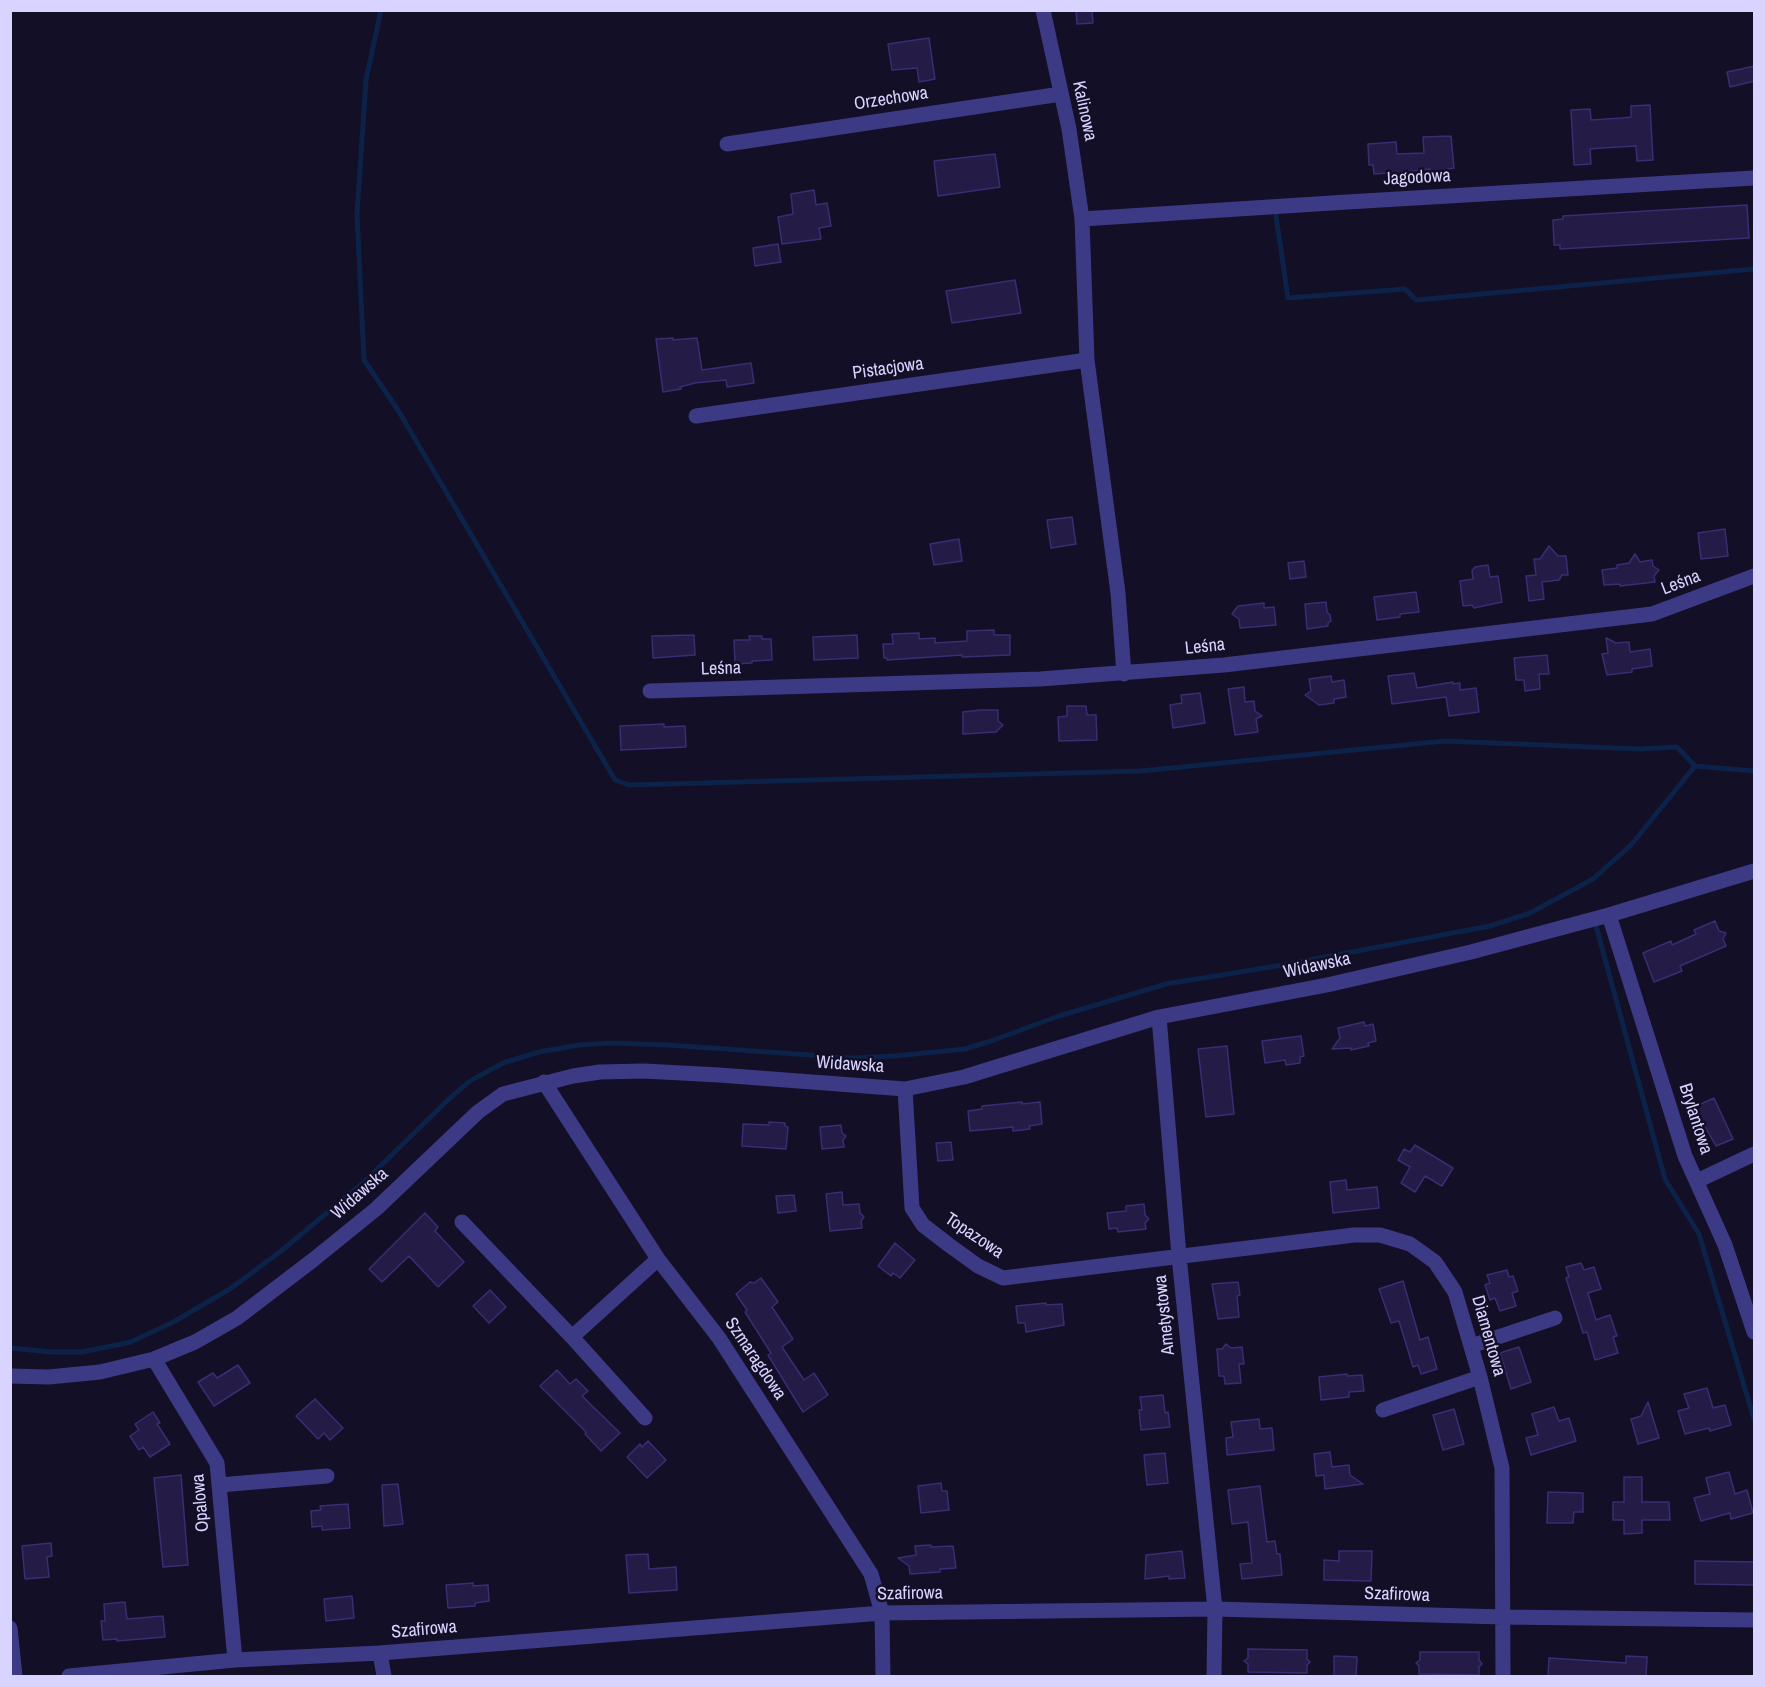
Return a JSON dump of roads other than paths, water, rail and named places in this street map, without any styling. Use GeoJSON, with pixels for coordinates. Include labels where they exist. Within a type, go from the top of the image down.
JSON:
{"type":"FeatureCollection","features":[{"type":"Feature","properties":{"kind":"street","name":"Kalinowa"},"geometry":{"type":"LineString","coordinates":[[1043,10],[1070,129],[1082,219],[1087,360],[1118,593],[1124,674]]}},
{"type":"Feature","properties":{"kind":"street","name":"Orzechowa"},"geometry":{"type":"LineString","coordinates":[[727,144],[1061,94]]}},
{"type":"Feature","properties":{"kind":"street","name":"Jagodowa"},"geometry":{"type":"LineString","coordinates":[[1082,219],[1755,178]]}},
{"type":"Feature","properties":{"kind":"street","name":"Pistacjowa"},"geometry":{"type":"LineString","coordinates":[[696,416],[1087,360]]}},
{"type":"Feature","properties":{"kind":"street","name":"Leśna"},"geometry":{"type":"LineString","coordinates":[[650,691],[1028,680],[1224,665],[1652,614],[1755,576]]}},
{"type":"Feature","properties":{"kind":"street","name":"Widawska"},"geometry":{"type":"LineString","coordinates":[[10,1376],[49,1377],[100,1372],[154,1359],[195,1342],[237,1318],[376,1209],[478,1112],[503,1094],[544,1082],[600,1072],[644,1071],[719,1074],[905,1089],[964,1077],[1159,1017],[1327,985],[1471,952],[1609,915],[1755,871]]}},
{"type":"Feature","properties":{"kind":"street","name":"Brylantowa"},"geometry":{"type":"LineString","coordinates":[[1609,915],[1685,1156],[1725,1245],[1752,1316],[1755,1332]]}},
{"type":"Feature","properties":{"kind":"street","name":"Ametystowa"},"geometry":{"type":"LineString","coordinates":[[1159,1017],[1179,1256],[1215,1609],[1214,1677]]}},
{"type":"Feature","properties":{"kind":"street","name":"Szmaragdowa"},"geometry":{"type":"LineString","coordinates":[[544,1082],[658,1259],[719,1338],[871,1574],[882,1613],[883,1677]]}},
{"type":"Feature","properties":{"kind":"street","name":"Topazowa"},"geometry":{"type":"LineString","coordinates":[[905,1089],[912,1208],[923,1225],[978,1266],[1004,1278],[1179,1256]]}},
{"type":"Feature","properties":{"kind":"street"},"geometry":{"type":"LineString","coordinates":[[1696,1182],[1755,1154]]}},
{"type":"Feature","properties":{"kind":"street"},"geometry":{"type":"LineString","coordinates":[[462,1222],[572,1337],[645,1418]]}},
{"type":"Feature","properties":{"kind":"street","name":"Diamentowa"},"geometry":{"type":"LineString","coordinates":[[1179,1256],[1353,1235],[1380,1235],[1410,1244],[1435,1262],[1455,1292],[1480,1377],[1502,1468],[1503,1677]]}},
{"type":"Feature","properties":{"kind":"street"},"geometry":{"type":"LineString","coordinates":[[572,1337],[658,1259]]}},
{"type":"Feature","properties":{"kind":"street"},"geometry":{"type":"LineString","coordinates":[[1471,1346],[1555,1318]]}},
{"type":"Feature","properties":{"kind":"street","name":"Opalowa"},"geometry":{"type":"LineString","coordinates":[[154,1359],[217,1463],[235,1660]]}},
{"type":"Feature","properties":{"kind":"street"},"geometry":{"type":"LineString","coordinates":[[1383,1410],[1480,1377]]}},
{"type":"Feature","properties":{"kind":"street"},"geometry":{"type":"LineString","coordinates":[[219,1485],[327,1476]]}},
{"type":"Feature","properties":{"kind":"street","name":"Szafirowa"},"geometry":{"type":"LineString","coordinates":[[69,1677],[235,1660],[380,1653],[882,1613],[1215,1609],[1503,1617],[1755,1620]]}},
{"type":"Feature","properties":{"kind":"street"},"geometry":{"type":"LineString","coordinates":[[10,1628],[15,1677]]}},
{"type":"Feature","properties":{"kind":"street"},"geometry":{"type":"LineString","coordinates":[[380,1653],[384,1677]]}},
{"type":"Feature","properties":{"kind":"waterway"},"geometry":{"type":"LineString","coordinates":[[381,10],[366,80],[357,214],[364,360],[398,410],[615,780],[629,785],[1141,771],[1445,741],[1640,749],[1677,747],[1695,766]]}},
{"type":"Feature","properties":{"kind":"waterway"},"geometry":{"type":"LineString","coordinates":[[1276,216],[1288,298],[1405,289],[1416,300],[1754,269]]}},
{"type":"Feature","properties":{"kind":"waterway"},"geometry":{"type":"LineString","coordinates":[[10,1348],[82,1352],[131,1342],[175,1321],[230,1289],[281,1251],[364,1182],[451,1097],[470,1081],[503,1063],[539,1052],[579,1045],[610,1043],[852,1058],[965,1049],[1059,1016],[1166,984],[1283,965],[1490,926],[1530,913],[1593,879],[1631,845],[1695,766],[1754,771]]}},
{"type":"Feature","properties":{"kind":"waterway"},"geometry":{"type":"LineString","coordinates":[[1596,926],[1665,1179],[1699,1234],[1754,1419]]}}]}
